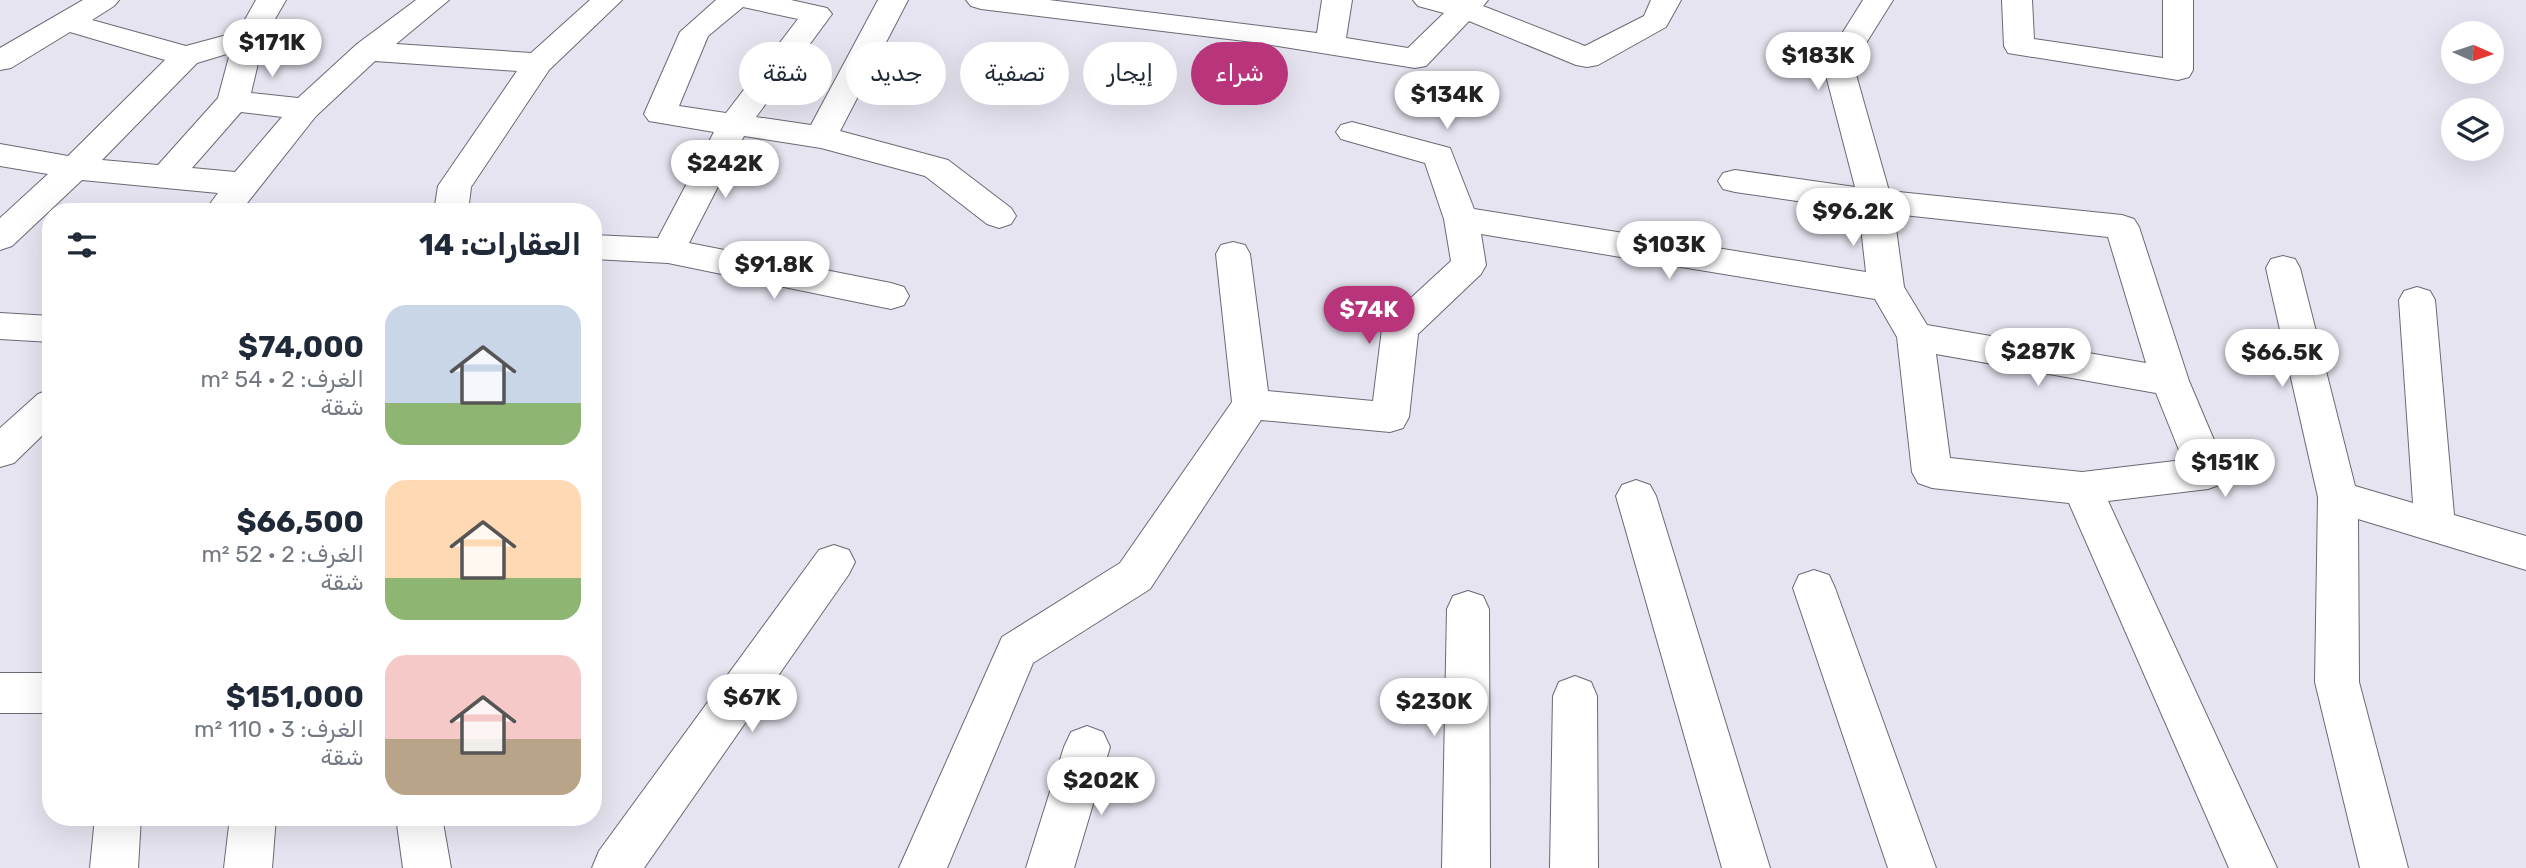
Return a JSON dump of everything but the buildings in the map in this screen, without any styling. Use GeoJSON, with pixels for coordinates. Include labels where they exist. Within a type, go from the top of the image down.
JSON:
{"type":"FeatureCollection","features":[{"type":"Feature","properties":{"kind":"street"},"geometry":{"type":"LineString","coordinates":[[0,61],[104,0]]}},
{"type":"Feature","properties":{"kind":"street"},"geometry":{"type":"LineString","coordinates":[[165,178],[233,101],[249,38],[271,0]]}},
{"type":"Feature","properties":{"kind":"street"},"geometry":{"type":"LineString","coordinates":[[228,203],[305,108],[368,51],[434,0]]}},
{"type":"Feature","properties":{"kind":"street"},"geometry":{"type":"LineString","coordinates":[[452,203],[455,186],[538,63],[607,0]]}},
{"type":"Feature","properties":{"kind":"street"},"geometry":{"type":"LineString","coordinates":[[734,0],[695,32],[660,114],[821,137],[936,168],[999,216]]}},
{"type":"Feature","properties":{"kind":"street"},"geometry":{"type":"LineString","coordinates":[[668,251],[734,125],[817,14],[748,0]]}},
{"type":"Feature","properties":{"kind":"street"},"geometry":{"type":"LineString","coordinates":[[821,137],[893,0]]}},
{"type":"Feature","properties":{"kind":"street"},"geometry":{"type":"LineString","coordinates":[[981,0],[1119,9],[1331,42],[1415,59],[1469,4]]}},
{"type":"Feature","properties":{"kind":"street"},"geometry":{"type":"LineString","coordinates":[[1331,42],[1337,0]]}},
{"type":"Feature","properties":{"kind":"street"},"geometry":{"type":"LineString","coordinates":[[1428,0],[1469,4],[1587,58],[1656,21],[1666,0]]}},
{"type":"Feature","properties":{"kind":"street"},"geometry":{"type":"LineString","coordinates":[[1735,181],[1875,201],[2122,227],[2170,381],[2208,473],[2082,488],[1932,472],[1915,337],[1886,288],[1875,201],[1838,64],[1878,0]]}},
{"type":"Feature","properties":{"kind":"street"},"geometry":{"type":"LineString","coordinates":[[2017,0],[2020,46],[2178,69],[2178,0]]}},
{"type":"Feature","properties":{"kind":"street"},"geometry":{"type":"LineString","coordinates":[[67,23],[186,57]]}},
{"type":"Feature","properties":{"kind":"street"},"geometry":{"type":"LineString","coordinates":[[0,238],[75,169],[186,57],[249,38]]}},
{"type":"Feature","properties":{"kind":"street"},"geometry":{"type":"LineString","coordinates":[[368,51],[538,63]]}},
{"type":"Feature","properties":{"kind":"street"},"geometry":{"type":"LineString","coordinates":[[233,101],[305,108]]}},
{"type":"Feature","properties":{"kind":"street"},"geometry":{"type":"LineString","coordinates":[[1251,404],[1390,417],[1400,329],[1469,265],[1461,219],[1439,156],[1352,132]]}},
{"type":"Feature","properties":{"kind":"street"},"geometry":{"type":"LineString","coordinates":[[0,155],[75,169],[243,184]]}},
{"type":"Feature","properties":{"kind":"street"},"geometry":{"type":"LineString","coordinates":[[1461,219],[1886,288]]}},
{"type":"Feature","properties":{"kind":"street"},"geometry":{"type":"LineString","coordinates":[[602,247],[668,251],[891,296]]}},
{"type":"Feature","properties":{"kind":"street"},"geometry":{"type":"LineString","coordinates":[[923,868],[1017,650],[1135,576],[1251,404],[1233,254]]}},
{"type":"Feature","properties":{"kind":"street"},"geometry":{"type":"LineString","coordinates":[[2283,268],[2338,497],[2337,682],[2384,868]]}},
{"type":"Feature","properties":{"kind":"street"},"geometry":{"type":"LineString","coordinates":[[2417,300],[2435,525]]}},
{"type":"Feature","properties":{"kind":"street"},"geometry":{"type":"LineString","coordinates":[[0,326],[42,329]]}},
{"type":"Feature","properties":{"kind":"street"},"geometry":{"type":"LineString","coordinates":[[1915,337],[2170,381]]}},
{"type":"Feature","properties":{"kind":"street"},"geometry":{"type":"LineString","coordinates":[[0,452],[42,412]]}},
{"type":"Feature","properties":{"kind":"street"},"geometry":{"type":"LineString","coordinates":[[2082,488],[2253,868]]}},
{"type":"Feature","properties":{"kind":"street"},"geometry":{"type":"LineString","coordinates":[[1636,496],[1746,868]]}},
{"type":"Feature","properties":{"kind":"street"},"geometry":{"type":"LineString","coordinates":[[2338,497],[2526,553]]}},
{"type":"Feature","properties":{"kind":"street"},"geometry":{"type":"LineString","coordinates":[[616,868],[834,562]]}},
{"type":"Feature","properties":{"kind":"street"},"geometry":{"type":"LineString","coordinates":[[1814,588],[1912,868]]}},
{"type":"Feature","properties":{"kind":"street"},"geometry":{"type":"LineString","coordinates":[[1466,868],[1468,609]]}},
{"type":"Feature","properties":{"kind":"street"},"geometry":{"type":"LineString","coordinates":[[0,694],[42,693]]}},
{"type":"Feature","properties":{"kind":"street"},"geometry":{"type":"LineString","coordinates":[[1574,868],[1575,696]]}},
{"type":"Feature","properties":{"kind":"street"},"geometry":{"type":"LineString","coordinates":[[1050,868],[1087,747]]}},
{"type":"Feature","properties":{"kind":"street"},"geometry":{"type":"LineString","coordinates":[[114,868],[117,826]]}},
{"type":"Feature","properties":{"kind":"street"},"geometry":{"type":"LineString","coordinates":[[248,868],[252,826]]}},
{"type":"Feature","properties":{"kind":"street"},"geometry":{"type":"LineString","coordinates":[[420,826],[427,868]]}}]}
